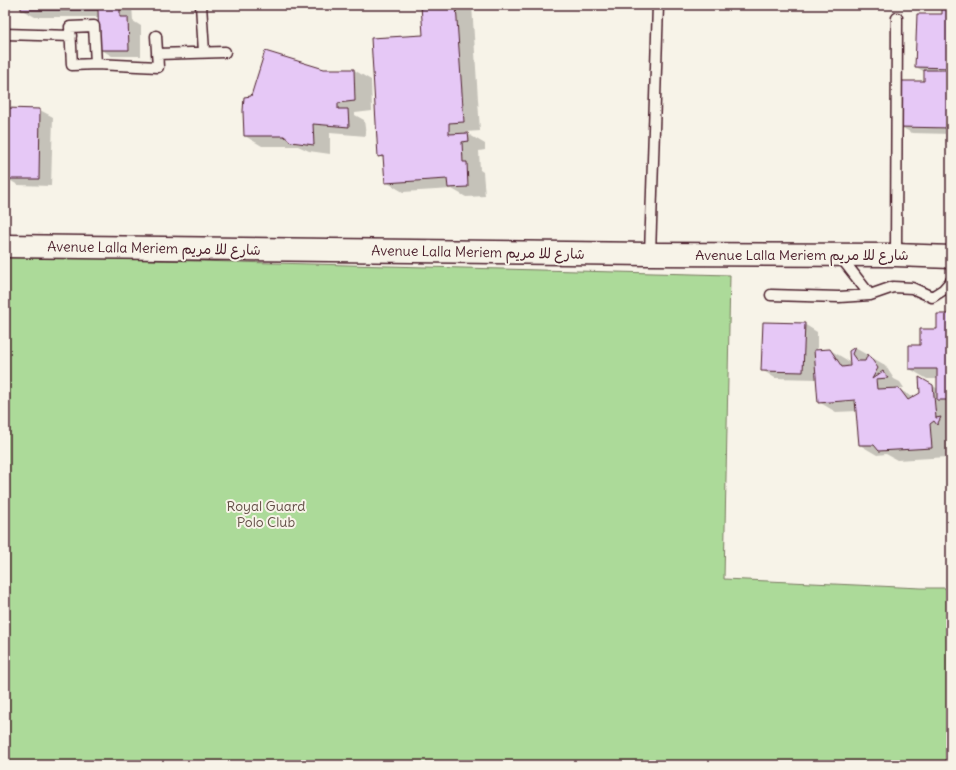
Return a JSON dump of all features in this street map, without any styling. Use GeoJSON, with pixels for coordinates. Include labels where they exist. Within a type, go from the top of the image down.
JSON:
{"type":"FeatureCollection","features":[{"type":"Feature","properties":{"kind":"street","name":"Avenue Lalla Meriem شارع للا مريم"},"geometry":{"type":"LineString","coordinates":[[5,246],[650,254],[896,255],[951,257]]}},
{"type":"Feature","properties":{"kind":"lane"},"geometry":{"type":"LineString","coordinates":[[201,5],[204,52]]}},
{"type":"Feature","properties":{"kind":"lane"},"geometry":{"type":"LineString","coordinates":[[650,254],[658,5]]}},
{"type":"Feature","properties":{"kind":"lane"},"geometry":{"type":"LineString","coordinates":[[896,255],[897,18]]}},
{"type":"Feature","properties":{"kind":"lane"},"geometry":{"type":"LineString","coordinates":[[96,64],[94,26],[70,27],[72,65],[96,64],[158,67],[156,36]]}},
{"type":"Feature","properties":{"kind":"lane"},"geometry":{"type":"LineString","coordinates":[[5,34],[71,36]]}},
{"type":"Feature","properties":{"kind":"lane"},"geometry":{"type":"LineString","coordinates":[[157,54],[225,52]]}},
{"type":"Feature","properties":{"kind":"lane"},"geometry":{"type":"LineString","coordinates":[[840,255],[870,295]]}},
{"type":"Feature","properties":{"kind":"lane"},"geometry":{"type":"LineString","coordinates":[[771,295],[840,297],[870,295],[893,287],[912,288],[932,297],[943,290],[951,281]]}},
{"type":"Feature","properties":{"kind":"green space","name":"Royal Guard Polo Club"},"geometry":{"type":"Polygon","coordinates":[[[5,256],[730,275],[724,579],[951,588],[951,765],[5,765],[5,256]]]}},
{"type":"Feature","properties":{"kind":"building"},"geometry":{"type":"Polygon","coordinates":[[[21,5],[120,5],[120,17],[128,17],[129,50],[99,50],[98,10],[21,10],[21,5]]]}},
{"type":"Feature","properties":{"kind":"building"},"geometry":{"type":"Polygon","coordinates":[[[421,5],[456,5],[464,122],[449,123],[449,134],[468,133],[469,141],[462,142],[463,162],[467,162],[468,187],[448,188],[447,179],[385,183],[383,156],[378,157],[371,38],[423,35],[421,5]]]}},
{"type":"Feature","properties":{"kind":"building"},"geometry":{"type":"Polygon","coordinates":[[[942,5],[951,5],[951,68],[915,67],[917,14],[942,14],[942,5]]]}},
{"type":"Feature","properties":{"kind":"building"},"geometry":{"type":"Polygon","coordinates":[[[265,51],[324,69],[354,69],[355,101],[338,103],[338,109],[348,109],[349,127],[313,124],[314,145],[291,142],[284,136],[244,136],[244,97],[251,96],[265,51]]]}},
{"type":"Feature","properties":{"kind":"building"},"geometry":{"type":"Polygon","coordinates":[[[924,70],[951,70],[951,128],[898,127],[898,81],[924,81],[924,70]]]}},
{"type":"Feature","properties":{"kind":"building"},"geometry":{"type":"Polygon","coordinates":[[[6,108],[40,109],[39,179],[5,179],[6,108]]]}},
{"type":"Feature","properties":{"kind":"building"},"geometry":{"type":"Polygon","coordinates":[[[937,314],[951,314],[951,400],[937,400],[937,369],[909,369],[909,345],[920,345],[920,329],[937,329],[937,314]]]}},
{"type":"Feature","properties":{"kind":"building"},"geometry":{"type":"Polygon","coordinates":[[[763,322],[805,323],[803,372],[761,371],[763,322]]]}},
{"type":"Feature","properties":{"kind":"building"},"geometry":{"type":"Polygon","coordinates":[[[855,347],[852,354],[857,361],[865,361],[868,354],[878,368],[872,379],[883,371],[888,378],[876,379],[877,389],[899,388],[908,400],[920,393],[919,377],[933,385],[936,418],[941,417],[937,425],[934,421],[930,424],[932,448],[879,451],[874,445],[859,445],[855,400],[818,403],[814,350],[830,349],[842,367],[850,366],[849,351],[855,347]]]}}]}
